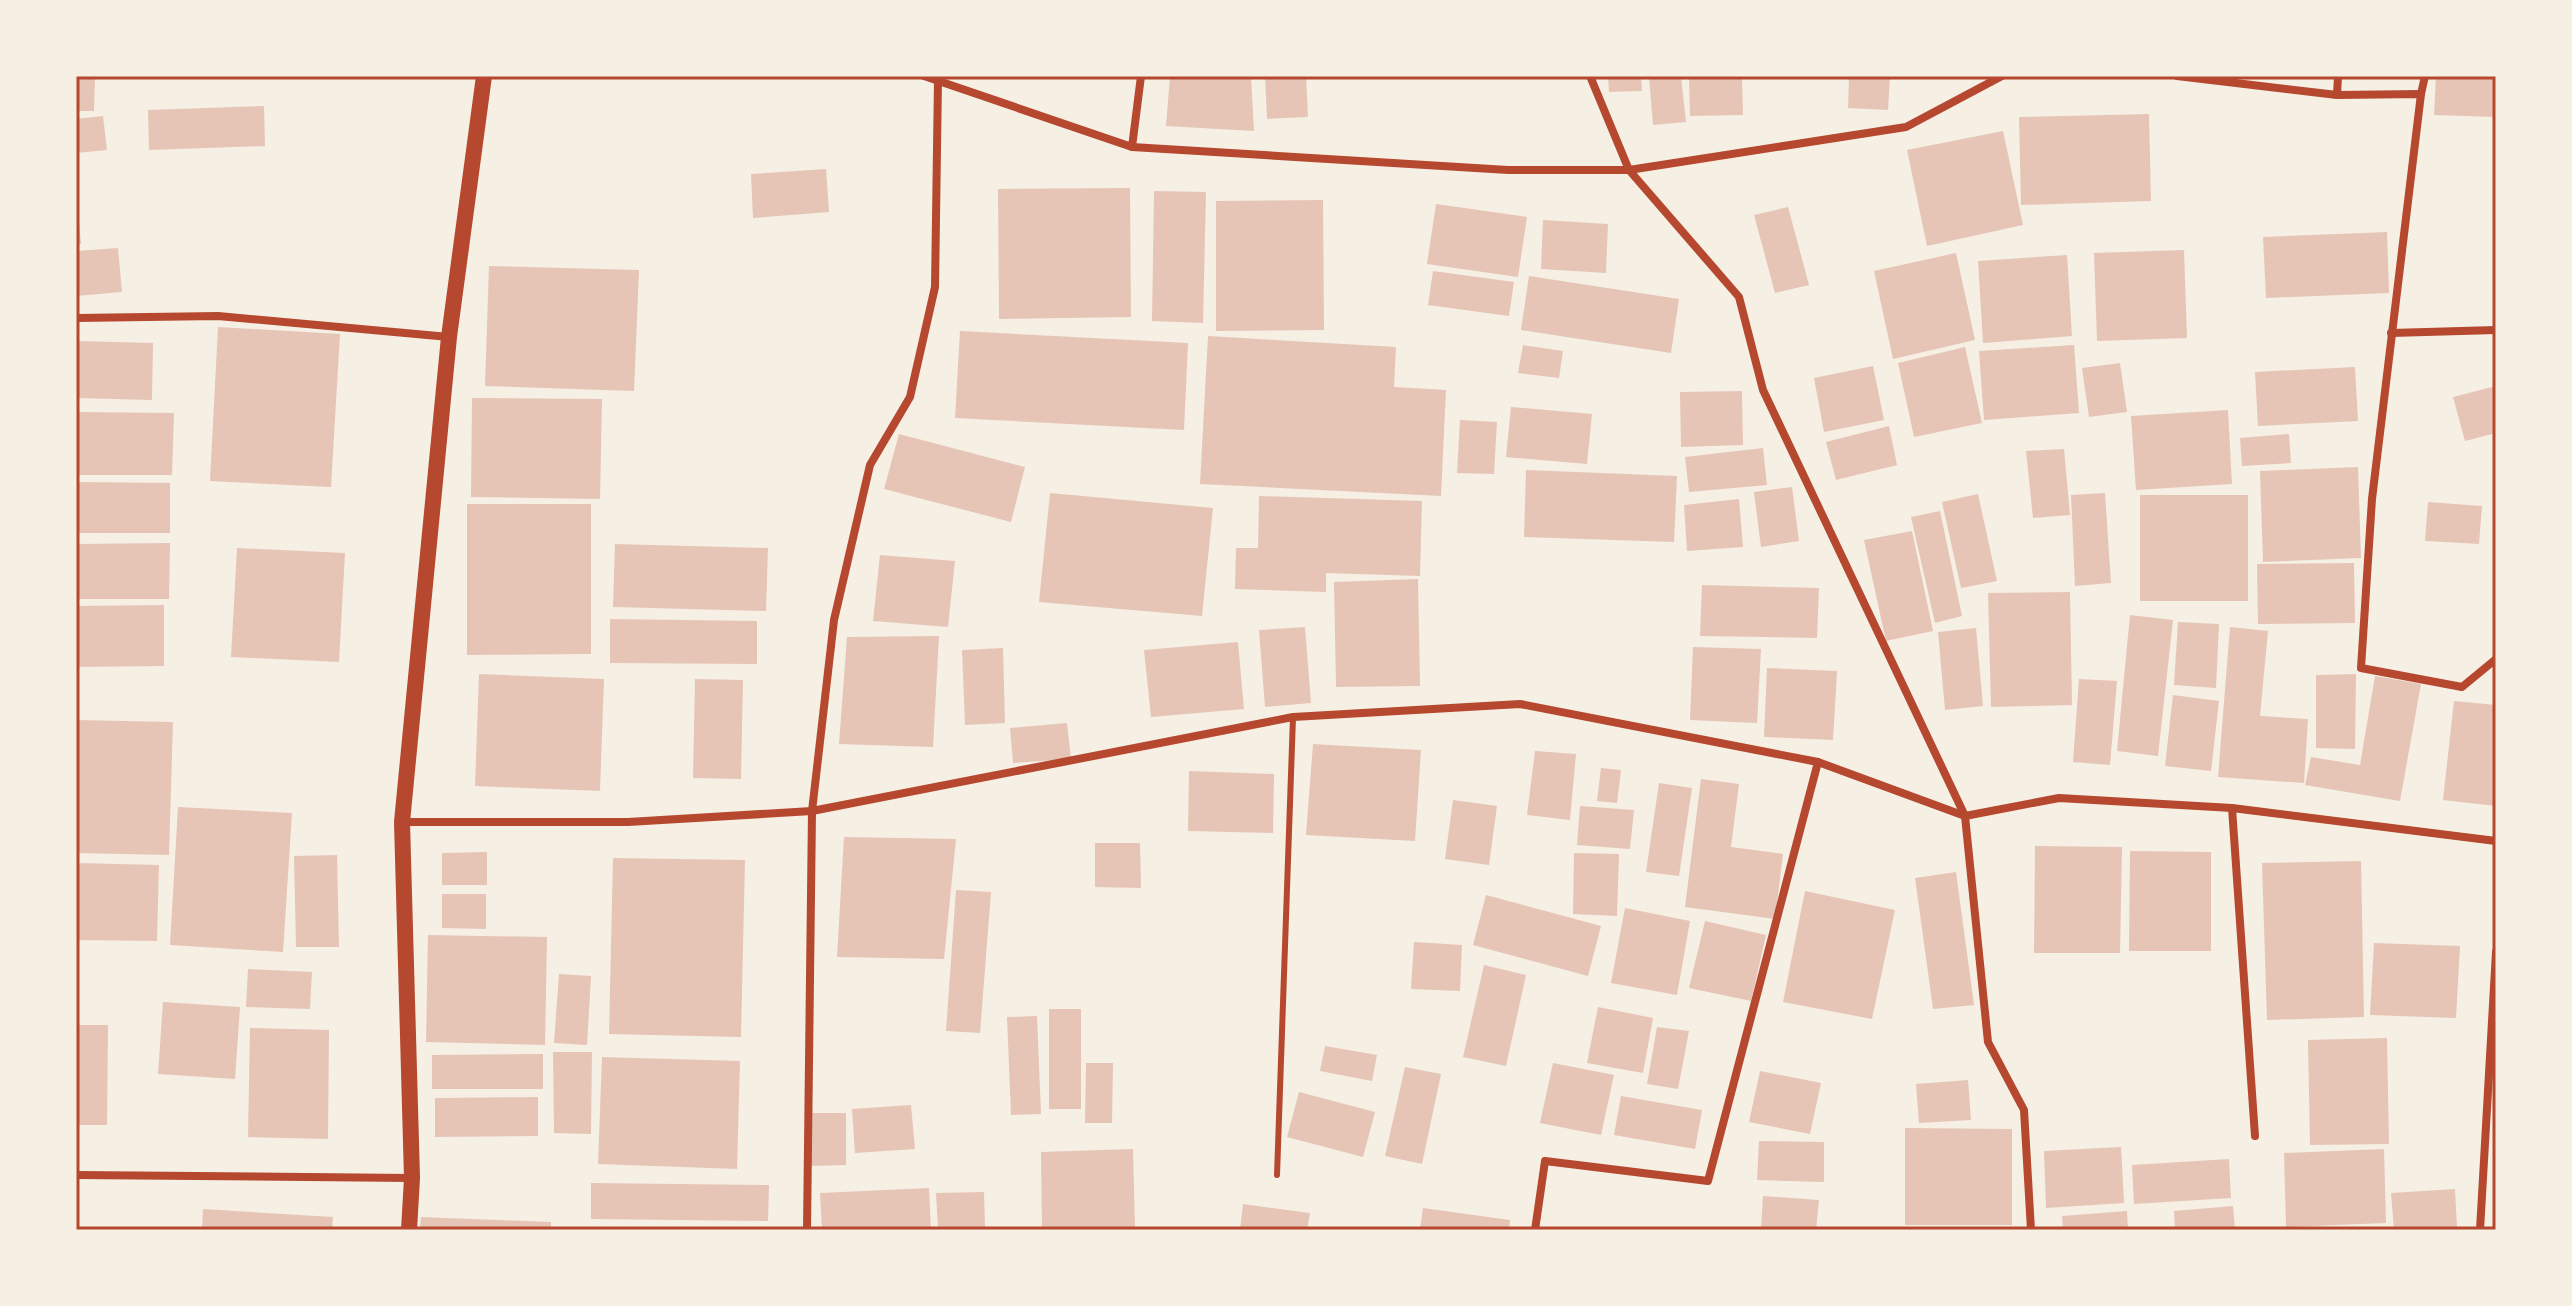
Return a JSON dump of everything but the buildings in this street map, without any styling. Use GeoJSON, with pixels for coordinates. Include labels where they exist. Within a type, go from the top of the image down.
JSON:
{"type":"FeatureCollection","features":[{"type":"Feature","properties":{"kind":"main road"},"geometry":{"type":"LineString","coordinates":[[409,1230],[412,1178],[402,822],[449,337],[484,76]]}},
{"type":"Feature","properties":{"kind":"street"},"geometry":{"type":"LineString","coordinates":[[924,76],[1132,147],[1508,170],[1629,170],[1906,127],[2002,76]]}},
{"type":"Feature","properties":{"kind":"street"},"geometry":{"type":"LineString","coordinates":[[1132,147],[1141,76]]}},
{"type":"Feature","properties":{"kind":"street"},"geometry":{"type":"LineString","coordinates":[[1590,76],[1629,170],[1739,297],[1763,390],[1965,816],[1988,1042],[2024,1110],[2031,1230]]}},
{"type":"Feature","properties":{"kind":"street"},"geometry":{"type":"LineString","coordinates":[[2177,76],[2337,95],[2421,94]]}},
{"type":"Feature","properties":{"kind":"street"},"geometry":{"type":"LineString","coordinates":[[2337,95],[2338,76]]}},
{"type":"Feature","properties":{"kind":"street"},"geometry":{"type":"LineString","coordinates":[[2425,76],[2372,499],[2361,668],[2462,687],[2496,659]]}},
{"type":"Feature","properties":{"kind":"street"},"geometry":{"type":"LineString","coordinates":[[807,1230],[812,811],[834,620],[870,465],[910,397],[935,287],[938,80]]}},
{"type":"Feature","properties":{"kind":"street"},"geometry":{"type":"LineString","coordinates":[[76,318],[218,316],[449,337]]}},
{"type":"Feature","properties":{"kind":"street"},"geometry":{"type":"LineString","coordinates":[[2391,333],[2496,330]]}},
{"type":"Feature","properties":{"kind":"street"},"geometry":{"type":"LineString","coordinates":[[402,822],[628,822],[812,811],[1293,717],[1520,704],[1818,762],[1965,816],[2059,798],[2232,808],[2496,841]]}},
{"type":"Feature","properties":{"kind":"street"},"geometry":{"type":"LineString","coordinates":[[1535,1230],[1545,1161],[1708,1181],[1818,762]]}},
{"type":"Feature","properties":{"kind":"street"},"geometry":{"type":"LineString","coordinates":[[2232,808],[2255,1136]]}},
{"type":"Feature","properties":{"kind":"street"},"geometry":{"type":"LineString","coordinates":[[2480,1230],[2496,952]]}},
{"type":"Feature","properties":{"kind":"street"},"geometry":{"type":"LineString","coordinates":[[76,1175],[412,1178]]}},
{"type":"Feature","properties":{"kind":"lane"},"geometry":{"type":"LineString","coordinates":[[1277,1175],[1293,717]]}}]}
